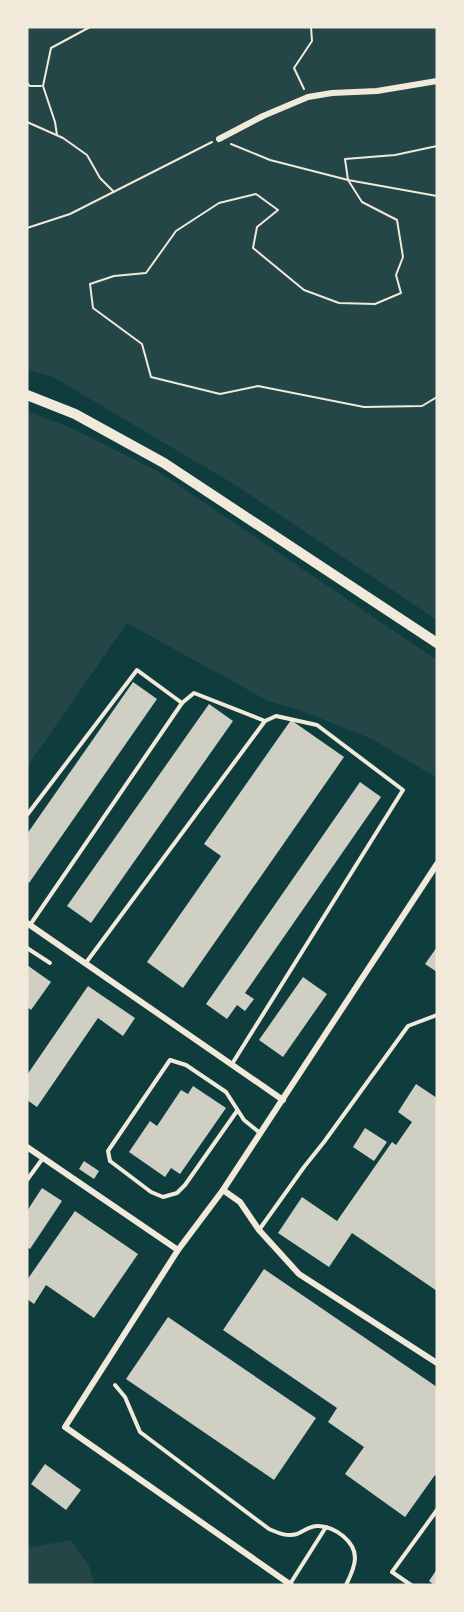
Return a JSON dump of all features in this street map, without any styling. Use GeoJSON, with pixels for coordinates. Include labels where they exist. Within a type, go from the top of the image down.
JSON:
{"type":"FeatureCollection","features":[{"type":"Feature","properties":{"kind":"main road"},"geometry":{"type":"LineString","coordinates":[[27,395],[75,414],[164,463],[437,644]]}},
{"type":"Feature","properties":{"kind":"street"},"geometry":{"type":"LineString","coordinates":[[219,139],[263,116],[308,97],[332,93],[377,91],[437,81]]}},
{"type":"Feature","properties":{"kind":"street"},"geometry":{"type":"LineString","coordinates":[[290,1585],[64,1427],[178,1250],[223,1190],[437,864]]}},
{"type":"Feature","properties":{"kind":"street"},"geometry":{"type":"LineString","coordinates":[[29,924],[283,1100]]}},
{"type":"Feature","properties":{"kind":"street"},"geometry":{"type":"LineString","coordinates":[[27,1147],[178,1250]]}},
{"type":"Feature","properties":{"kind":"street"},"geometry":{"type":"LineString","coordinates":[[223,1190],[240,1202],[259,1230],[299,1274],[437,1363]]}},
{"type":"Feature","properties":{"kind":"lane"},"geometry":{"type":"LineString","coordinates":[[27,815],[137,670],[182,703]]}},
{"type":"Feature","properties":{"kind":"lane"},"geometry":{"type":"LineString","coordinates":[[29,924],[182,703],[194,693],[265,721]]}},
{"type":"Feature","properties":{"kind":"lane"},"geometry":{"type":"LineString","coordinates":[[85,964],[265,721],[276,716],[317,725],[403,790],[231,1065]]}},
{"type":"Feature","properties":{"kind":"lane"},"geometry":{"type":"LineString","coordinates":[[27,948],[50,963]]}},
{"type":"Feature","properties":{"kind":"lane"},"geometry":{"type":"LineString","coordinates":[[259,1230],[408,1026],[437,1016]]}},
{"type":"Feature","properties":{"kind":"lane"},"geometry":{"type":"LineString","coordinates":[[237,1111],[177,1193],[163,1197],[151,1192],[110,1161],[108,1151],[170,1060],[186,1065],[226,1092],[244,1120],[260,1134]]}},
{"type":"Feature","properties":{"kind":"lane"},"geometry":{"type":"LineString","coordinates":[[27,1180],[43,1158]]}},
{"type":"Feature","properties":{"kind":"lane"},"geometry":{"type":"LineString","coordinates":[[115,1384],[125,1397],[140,1432],[269,1529],[282,1534],[295,1535],[311,1526],[326,1527],[342,1535],[352,1546],[356,1556],[346,1585]]}},
{"type":"Feature","properties":{"kind":"lane"},"geometry":{"type":"LineString","coordinates":[[411,1585],[392,1572],[437,1510]]}},
{"type":"Feature","properties":{"kind":"lane"},"geometry":{"type":"LineString","coordinates":[[290,1585],[326,1527]]}},
{"type":"Feature","properties":{"kind":"path"},"geometry":{"type":"LineString","coordinates":[[57,135],[43,86],[51,48],[90,27]]}},
{"type":"Feature","properties":{"kind":"path"},"geometry":{"type":"LineString","coordinates":[[308,97],[294,68],[312,41],[312,27]]}},
{"type":"Feature","properties":{"kind":"path"},"geometry":{"type":"LineString","coordinates":[[27,83],[30,86],[43,86]]}},
{"type":"Feature","properties":{"kind":"path"},"geometry":{"type":"LineString","coordinates":[[27,122],[57,135],[87,155],[100,178],[114,192]]}},
{"type":"Feature","properties":{"kind":"path"},"geometry":{"type":"LineString","coordinates":[[27,228],[70,214],[219,139],[270,160],[348,180],[437,196]]}},
{"type":"Feature","properties":{"kind":"path"},"geometry":{"type":"LineString","coordinates":[[437,146],[395,155],[345,159],[348,180],[362,202],[397,220],[403,258],[396,275],[401,293],[375,304],[339,303],[304,290],[253,248],[257,227],[278,210],[256,194],[219,203],[176,231],[146,273],[114,276],[90,284],[93,308],[142,344],[151,376],[220,394],[258,386],[364,407],[422,406],[437,397]]}},
{"type":"Feature","properties":{"kind":"shaded area"},"geometry":{"type":"Polygon","coordinates":[[[27,27],[437,27],[437,620],[237,486],[53,377],[27,370],[27,27]]]}},
{"type":"Feature","properties":{"kind":"shaded area"},"geometry":{"type":"Polygon","coordinates":[[[27,411],[69,427],[159,472],[437,660],[437,778],[372,739],[297,709],[268,701],[127,623],[27,767],[27,411]]]}},
{"type":"Feature","properties":{"kind":"shaded area"},"geometry":{"type":"Polygon","coordinates":[[[71,1540],[89,1566],[94,1585],[27,1585],[27,1548],[71,1540]]]}},
{"type":"Feature","properties":{"kind":"building"},"geometry":{"type":"Polygon","coordinates":[[[133,682],[157,699],[29,883],[27,881],[27,834],[133,682]]]}},
{"type":"Feature","properties":{"kind":"building"},"geometry":{"type":"Polygon","coordinates":[[[209,704],[233,721],[91,923],[67,906],[209,704]]]}},
{"type":"Feature","properties":{"kind":"building"},"geometry":{"type":"Polygon","coordinates":[[[291,720],[344,757],[183,988],[147,962],[221,856],[204,844],[291,720]]]}},
{"type":"Feature","properties":{"kind":"building"},"geometry":{"type":"Polygon","coordinates":[[[360,782],[381,797],[245,993],[254,999],[245,1011],[237,1005],[227,1019],[206,1004],[360,782]]]}},
{"type":"Feature","properties":{"kind":"building"},"geometry":{"type":"Polygon","coordinates":[[[437,947],[437,972],[425,964],[437,947]]]}},
{"type":"Feature","properties":{"kind":"building"},"geometry":{"type":"Polygon","coordinates":[[[27,965],[51,982],[31,1010],[27,1007],[27,965]]]}},
{"type":"Feature","properties":{"kind":"building"},"geometry":{"type":"Polygon","coordinates":[[[303,977],[327,994],[283,1057],[259,1040],[303,977]]]}},
{"type":"Feature","properties":{"kind":"building"},"geometry":{"type":"Polygon","coordinates":[[[88,986],[135,1018],[123,1036],[98,1018],[37,1107],[27,1100],[27,1075],[88,986]]]}},
{"type":"Feature","properties":{"kind":"building"},"geometry":{"type":"Polygon","coordinates":[[[416,1084],[437,1098],[437,1291],[352,1233],[329,1267],[278,1233],[302,1197],[337,1221],[392,1142],[396,1145],[412,1122],[398,1112],[416,1084]]]}},
{"type":"Feature","properties":{"kind":"building"},"geometry":{"type":"Polygon","coordinates":[[[193,1086],[226,1108],[180,1174],[171,1168],[165,1177],[129,1152],[150,1121],[157,1126],[181,1090],[188,1094],[193,1086]]]}},
{"type":"Feature","properties":{"kind":"building"},"geometry":{"type":"Polygon","coordinates":[[[365,1128],[387,1142],[374,1161],[353,1147],[365,1128]]]}},
{"type":"Feature","properties":{"kind":"building"},"geometry":{"type":"Polygon","coordinates":[[[84,1161],[99,1171],[94,1179],[79,1169],[84,1161]]]}},
{"type":"Feature","properties":{"kind":"building"},"geometry":{"type":"Polygon","coordinates":[[[42,1188],[62,1201],[30,1249],[27,1247],[27,1211],[42,1188]]]}},
{"type":"Feature","properties":{"kind":"building"},"geometry":{"type":"Polygon","coordinates":[[[75,1211],[138,1254],[94,1318],[46,1285],[34,1304],[27,1299],[27,1280],[75,1211]]]}},
{"type":"Feature","properties":{"kind":"building"},"geometry":{"type":"Polygon","coordinates":[[[264,1269],[437,1387],[437,1477],[435,1475],[405,1517],[345,1474],[364,1447],[328,1422],[337,1408],[223,1330],[264,1269]]]}},
{"type":"Feature","properties":{"kind":"building"},"geometry":{"type":"Polygon","coordinates":[[[168,1317],[316,1418],[274,1480],[126,1379],[168,1317]]]}},
{"type":"Feature","properties":{"kind":"building"},"geometry":{"type":"Polygon","coordinates":[[[45,1464],[81,1490],[66,1510],[31,1484],[45,1464]]]}},
{"type":"Feature","properties":{"kind":"building"},"geometry":{"type":"Polygon","coordinates":[[[437,1569],[437,1585],[434,1585],[429,1581],[437,1569]]]}}]}
